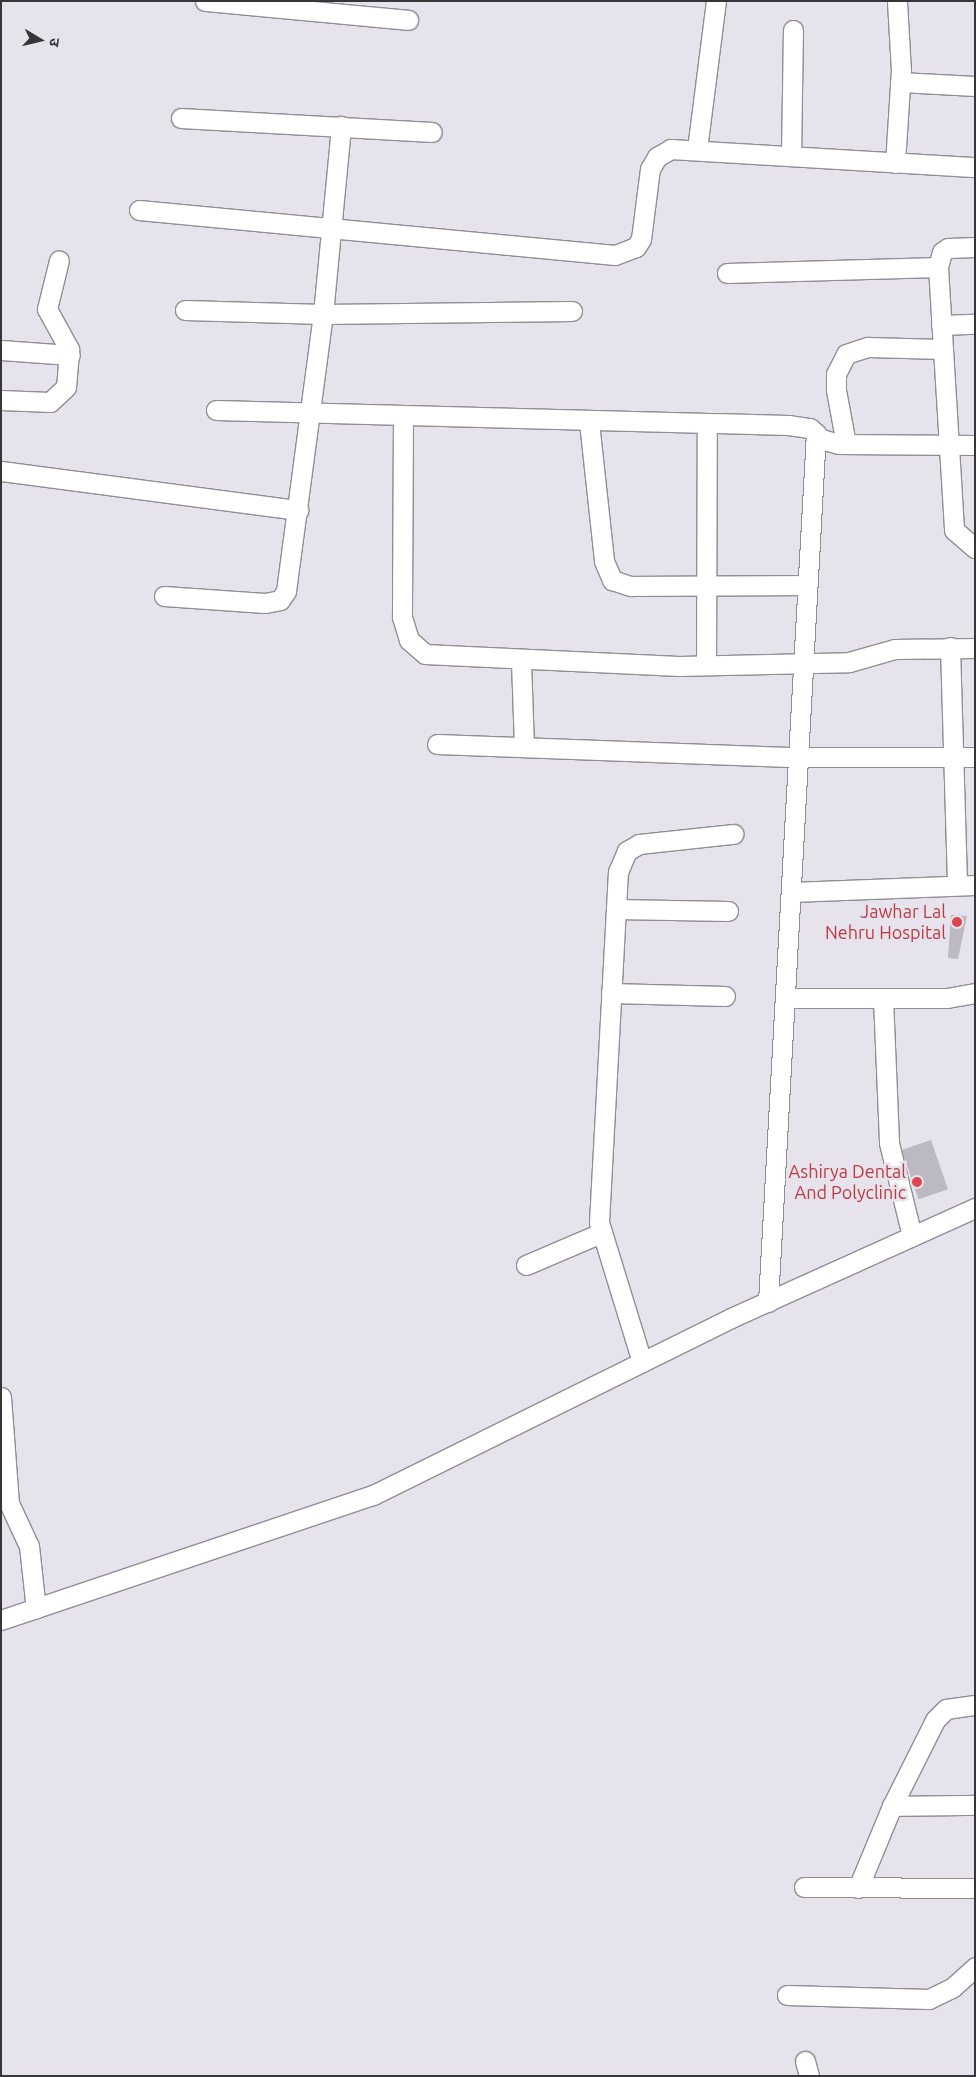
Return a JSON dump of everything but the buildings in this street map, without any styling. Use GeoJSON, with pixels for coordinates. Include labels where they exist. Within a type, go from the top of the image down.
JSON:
{"type":"FeatureCollection","features":[{"type":"Feature","properties":{"kind":"street"},"geometry":{"type":"LineString","coordinates":[[205,1],[316,6],[408,20]]}},
{"type":"Feature","properties":{"kind":"street"},"geometry":{"type":"LineString","coordinates":[[697,149],[716,1]]}},
{"type":"Feature","properties":{"kind":"street"},"geometry":{"type":"LineString","coordinates":[[895,163],[900,82],[897,1]]}},
{"type":"Feature","properties":{"kind":"street"},"geometry":{"type":"LineString","coordinates":[[791,156],[793,30]]}},
{"type":"Feature","properties":{"kind":"street"},"geometry":{"type":"LineString","coordinates":[[900,82],[975,86]]}},
{"type":"Feature","properties":{"kind":"street"},"geometry":{"type":"LineString","coordinates":[[181,118],[432,132]]}},
{"type":"Feature","properties":{"kind":"street"},"geometry":{"type":"LineString","coordinates":[[164,596],[265,603],[280,600],[286,591],[322,314],[341,126]]}},
{"type":"Feature","properties":{"kind":"street"},"geometry":{"type":"LineString","coordinates":[[139,210],[615,255],[628,252],[641,239],[646,187],[657,157],[670,149],[697,149],[975,168]]}},
{"type":"Feature","properties":{"kind":"street"},"geometry":{"type":"LineString","coordinates":[[975,246],[948,248],[942,252],[938,267],[946,445],[954,530],[975,548]]}},
{"type":"Feature","properties":{"kind":"street"},"geometry":{"type":"LineString","coordinates":[[1,400],[57,400],[66,387],[70,355],[67,341],[47,309],[59,260]]}},
{"type":"Feature","properties":{"kind":"street"},"geometry":{"type":"LineString","coordinates":[[727,273],[938,267]]}},
{"type":"Feature","properties":{"kind":"street"},"geometry":{"type":"LineString","coordinates":[[185,310],[322,314],[572,311]]}},
{"type":"Feature","properties":{"kind":"street"},"geometry":{"type":"LineString","coordinates":[[941,325],[975,324]]}},
{"type":"Feature","properties":{"kind":"street"},"geometry":{"type":"LineString","coordinates":[[846,444],[836,390],[836,374],[846,354],[868,347],[942,349]]}},
{"type":"Feature","properties":{"kind":"street"},"geometry":{"type":"LineString","coordinates":[[1,350],[70,355]]}},
{"type":"Feature","properties":{"kind":"street"},"geometry":{"type":"LineString","coordinates":[[216,410],[403,417],[801,426],[816,433],[828,442],[846,444],[975,445]]}},
{"type":"Feature","properties":{"kind":"street"},"geometry":{"type":"LineString","coordinates":[[403,417],[402,617],[410,640],[425,654],[440,657],[521,661],[706,666],[801,664],[862,660],[895,649],[975,648]]}},
{"type":"Feature","properties":{"kind":"street"},"geometry":{"type":"LineString","coordinates":[[589,422],[604,561],[612,580],[631,586],[806,585]]}},
{"type":"Feature","properties":{"kind":"street"},"geometry":{"type":"LineString","coordinates":[[706,666],[707,425]]}},
{"type":"Feature","properties":{"kind":"street"},"geometry":{"type":"LineString","coordinates":[[768,1302],[787,998],[801,664],[816,433]]}},
{"type":"Feature","properties":{"kind":"street"},"geometry":{"type":"LineString","coordinates":[[1,471],[298,510]]}},
{"type":"Feature","properties":{"kind":"street"},"geometry":{"type":"LineString","coordinates":[[791,892],[966,885],[954,758],[950,647]]}},
{"type":"Feature","properties":{"kind":"street"},"geometry":{"type":"LineString","coordinates":[[521,661],[524,747]]}},
{"type":"Feature","properties":{"kind":"street"},"geometry":{"type":"LineString","coordinates":[[437,744],[796,757],[975,757]]}},
{"type":"Feature","properties":{"kind":"street"},"geometry":{"type":"LineString","coordinates":[[642,1362],[601,1233],[618,872],[628,851],[658,839],[733,834]]}},
{"type":"Feature","properties":{"kind":"street"},"geometry":{"type":"LineString","coordinates":[[616,909],[728,911]]}},
{"type":"Feature","properties":{"kind":"street"},"geometry":{"type":"LineString","coordinates":[[611,993],[725,996]]}},
{"type":"Feature","properties":{"kind":"street"},"geometry":{"type":"LineString","coordinates":[[787,998],[883,998],[975,993]]}},
{"type":"Feature","properties":{"kind":"street"},"geometry":{"type":"LineString","coordinates":[[883,998],[889,1143],[912,1236]]}},
{"type":"Feature","properties":{"kind":"street"},"geometry":{"type":"LineString","coordinates":[[1,1620],[373,1495],[642,1362],[768,1302],[975,1208]]}},
{"type":"Feature","properties":{"kind":"street"},"geometry":{"type":"LineString","coordinates":[[526,1265],[601,1233]]}},
{"type":"Feature","properties":{"kind":"street"},"geometry":{"type":"LineString","coordinates":[[1,1397],[9,1503],[29,1546],[36,1609]]}},
{"type":"Feature","properties":{"kind":"street"},"geometry":{"type":"LineString","coordinates":[[858,1888],[892,1806],[935,1720],[946,1709],[975,1706]]}},
{"type":"Feature","properties":{"kind":"street"},"geometry":{"type":"LineString","coordinates":[[892,1806],[975,1805]]}},
{"type":"Feature","properties":{"kind":"street"},"geometry":{"type":"LineString","coordinates":[[804,1887],[975,1888]]}},
{"type":"Feature","properties":{"kind":"street"},"geometry":{"type":"LineString","coordinates":[[787,1995],[929,1999],[952,1988],[975,1967]]}},
{"type":"Feature","properties":{"kind":"place","name":"Jawhar Lal Nehru Hospital"},"geometry":{"type":"Point","coordinates":[957,922]}},
{"type":"Feature","properties":{"kind":"place","name":"Ashirya Dental And Polyclinic"},"geometry":{"type":"Point","coordinates":[917,1182]}}]}
